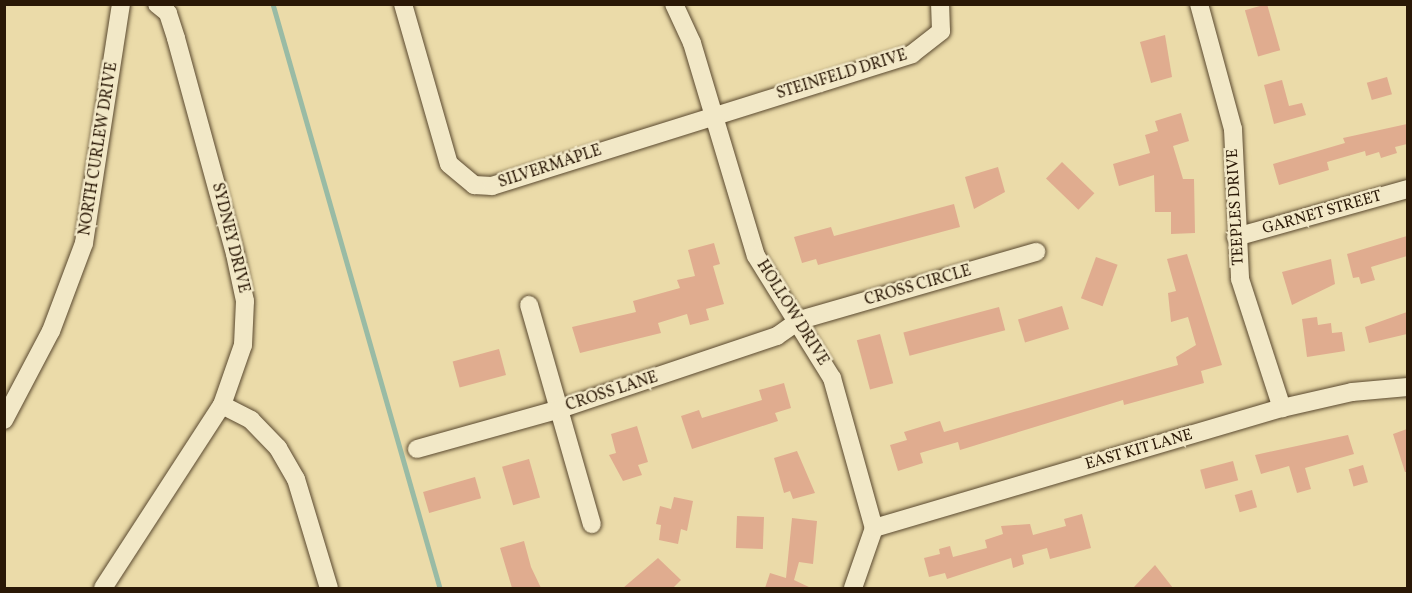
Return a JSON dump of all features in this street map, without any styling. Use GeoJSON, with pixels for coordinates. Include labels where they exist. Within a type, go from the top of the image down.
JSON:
{"type":"FeatureCollection","features":[{"type":"Feature","properties":{"kind":"street","name":"NORTH CURLEW DRIVE"},"geometry":{"type":"LineString","coordinates":[[4,420],[51,331],[84,243],[121,4]]}},
{"type":"Feature","properties":{"kind":"street","name":"SYDNEY DRIVE"},"geometry":{"type":"LineString","coordinates":[[114,585],[222,405],[243,345],[245,301],[177,38],[168,13],[157,4]]}},
{"type":"Feature","properties":{"kind":"street","name":"SILVERMAPLE"},"geometry":{"type":"LineString","coordinates":[[404,4],[449,164],[474,185],[492,186],[711,115]]}},
{"type":"Feature","properties":{"kind":"street","name":"HOLLOW DRIVE"},"geometry":{"type":"LineString","coordinates":[[674,4],[692,43],[711,115],[756,256],[800,320],[832,378],[874,528]]}},
{"type":"Feature","properties":{"kind":"street","name":"STEINFELD DRIVE"},"geometry":{"type":"LineString","coordinates":[[711,115],[912,54],[941,31],[940,4]]}},
{"type":"Feature","properties":{"kind":"street","name":"TEEPLES DRIVE"},"geometry":{"type":"LineString","coordinates":[[1199,4],[1233,129],[1236,237],[1240,279],[1282,408]]}},
{"type":"Feature","properties":{"kind":"street","name":"GARNET STREET"},"geometry":{"type":"LineString","coordinates":[[1236,237],[1407,189]]}},
{"type":"Feature","properties":{"kind":"street","name":"CROSS CIRCLE"},"geometry":{"type":"LineString","coordinates":[[800,320],[1036,252]]}},
{"type":"Feature","properties":{"kind":"street"},"geometry":{"type":"LineString","coordinates":[[529,305],[592,524]]}},
{"type":"Feature","properties":{"kind":"street","name":"CROSS LANE"},"geometry":{"type":"LineString","coordinates":[[417,449],[560,409],[777,336],[800,320]]}},
{"type":"Feature","properties":{"kind":"street","name":"EAST KIT LANE"},"geometry":{"type":"LineString","coordinates":[[874,528],[1282,408],[1352,392],[1407,387]]}},
{"type":"Feature","properties":{"kind":"street"},"geometry":{"type":"LineString","coordinates":[[222,405],[251,420],[278,448],[296,479],[329,588]]}},
{"type":"Feature","properties":{"kind":"street"},"geometry":{"type":"LineString","coordinates":[[853,588],[874,528]]}},
{"type":"Feature","properties":{"kind":"building"},"geometry":{"type":"Polygon","coordinates":[[[1267,4],[1280,50],[1258,56],[1245,10],[1267,4]]]}},
{"type":"Feature","properties":{"kind":"building"},"geometry":{"type":"Polygon","coordinates":[[[1165,35],[1172,77],[1151,83],[1140,42],[1165,35]]]}},
{"type":"Feature","properties":{"kind":"building"},"geometry":{"type":"Polygon","coordinates":[[[1387,77],[1392,94],[1372,100],[1367,83],[1387,77]]]}},
{"type":"Feature","properties":{"kind":"building"},"geometry":{"type":"Polygon","coordinates":[[[1282,80],[1289,106],[1302,103],[1306,115],[1274,124],[1264,85],[1282,80]]]}},
{"type":"Feature","properties":{"kind":"building"},"geometry":{"type":"Polygon","coordinates":[[[1181,113],[1189,141],[1173,146],[1183,179],[1194,179],[1195,233],[1171,234],[1171,212],[1155,212],[1154,175],[1119,186],[1113,164],[1150,153],[1145,135],[1158,131],[1155,121],[1181,113]]]}},
{"type":"Feature","properties":{"kind":"building"},"geometry":{"type":"Polygon","coordinates":[[[1407,124],[1407,144],[1395,147],[1397,153],[1381,158],[1379,152],[1366,156],[1365,151],[1327,162],[1329,170],[1279,185],[1273,164],[1345,143],[1343,138],[1407,124]]]}},
{"type":"Feature","properties":{"kind":"building"},"geometry":{"type":"Polygon","coordinates":[[[1062,162],[1094,193],[1078,210],[1046,179],[1062,162]]]}},
{"type":"Feature","properties":{"kind":"building"},"geometry":{"type":"Polygon","coordinates":[[[998,167],[1005,192],[974,209],[965,177],[998,167]]]}},
{"type":"Feature","properties":{"kind":"building"},"geometry":{"type":"Polygon","coordinates":[[[954,204],[960,227],[818,265],[816,259],[802,263],[794,237],[831,227],[834,236],[954,204]]]}},
{"type":"Feature","properties":{"kind":"building"},"geometry":{"type":"Polygon","coordinates":[[[1407,236],[1407,256],[1371,267],[1375,280],[1361,284],[1359,277],[1353,278],[1347,254],[1407,236]]]}},
{"type":"Feature","properties":{"kind":"building"},"geometry":{"type":"Polygon","coordinates":[[[714,243],[720,264],[713,266],[724,304],[706,309],[709,320],[690,325],[687,314],[658,323],[661,333],[580,353],[572,327],[636,312],[633,301],[680,288],[677,280],[695,276],[688,250],[714,243]]]}},
{"type":"Feature","properties":{"kind":"building"},"geometry":{"type":"Polygon","coordinates":[[[1187,254],[1222,365],[1201,371],[1204,383],[1124,405],[1123,400],[960,450],[958,442],[920,453],[923,463],[898,471],[890,445],[907,440],[904,432],[940,421],[944,432],[1178,365],[1176,357],[1196,345],[1188,317],[1171,322],[1168,293],[1176,291],[1167,259],[1187,254]]]}},
{"type":"Feature","properties":{"kind":"building"},"geometry":{"type":"Polygon","coordinates":[[[1096,257],[1118,265],[1103,306],[1081,298],[1096,257]]]}},
{"type":"Feature","properties":{"kind":"building"},"geometry":{"type":"Polygon","coordinates":[[[1331,259],[1335,284],[1292,305],[1282,272],[1331,259]]]}},
{"type":"Feature","properties":{"kind":"building"},"geometry":{"type":"Polygon","coordinates":[[[1062,306],[1069,329],[1025,342],[1018,319],[1062,306]]]}},
{"type":"Feature","properties":{"kind":"building"},"geometry":{"type":"Polygon","coordinates":[[[999,307],[1005,330],[910,356],[903,333],[999,307]]]}},
{"type":"Feature","properties":{"kind":"building"},"geometry":{"type":"Polygon","coordinates":[[[1407,312],[1407,334],[1369,343],[1365,327],[1407,312]]]}},
{"type":"Feature","properties":{"kind":"building"},"geometry":{"type":"Polygon","coordinates":[[[1317,317],[1318,325],[1331,323],[1332,333],[1342,332],[1345,351],[1307,357],[1302,319],[1317,317]]]}},
{"type":"Feature","properties":{"kind":"building"},"geometry":{"type":"Polygon","coordinates":[[[880,334],[893,383],[870,389],[857,340],[880,334]]]}},
{"type":"Feature","properties":{"kind":"building"},"geometry":{"type":"Polygon","coordinates":[[[499,349],[506,375],[460,388],[453,361],[499,349]]]}},
{"type":"Feature","properties":{"kind":"building"},"geometry":{"type":"Polygon","coordinates":[[[784,383],[791,408],[775,413],[778,421],[692,449],[681,416],[699,410],[702,418],[762,400],[759,390],[784,383]]]}},
{"type":"Feature","properties":{"kind":"building"},"geometry":{"type":"Polygon","coordinates":[[[637,426],[648,462],[638,465],[642,475],[623,481],[609,455],[616,453],[611,434],[637,426]]]}},
{"type":"Feature","properties":{"kind":"building"},"geometry":{"type":"Polygon","coordinates":[[[1407,429],[1407,472],[1405,472],[1393,434],[1407,429]]]}},
{"type":"Feature","properties":{"kind":"building"},"geometry":{"type":"Polygon","coordinates":[[[1348,435],[1354,454],[1305,468],[1311,489],[1297,493],[1289,466],[1261,474],[1255,455],[1348,435]]]}},
{"type":"Feature","properties":{"kind":"building"},"geometry":{"type":"Polygon","coordinates":[[[797,451],[815,493],[793,499],[790,491],[784,493],[774,458],[797,451]]]}},
{"type":"Feature","properties":{"kind":"building"},"geometry":{"type":"Polygon","coordinates":[[[529,459],[540,497],[513,505],[502,467],[529,459]]]}},
{"type":"Feature","properties":{"kind":"building"},"geometry":{"type":"Polygon","coordinates":[[[1233,461],[1238,480],[1205,489],[1200,470],[1233,461]]]}},
{"type":"Feature","properties":{"kind":"building"},"geometry":{"type":"Polygon","coordinates":[[[1363,465],[1368,482],[1354,486],[1349,469],[1363,465]]]}},
{"type":"Feature","properties":{"kind":"building"},"geometry":{"type":"Polygon","coordinates":[[[475,477],[481,498],[429,513],[423,492],[475,477]]]}},
{"type":"Feature","properties":{"kind":"building"},"geometry":{"type":"Polygon","coordinates":[[[1252,490],[1257,507],[1240,512],[1235,495],[1252,490]]]}},
{"type":"Feature","properties":{"kind":"building"},"geometry":{"type":"Polygon","coordinates":[[[674,497],[693,501],[687,531],[681,529],[678,544],[659,540],[661,525],[656,524],[660,506],[671,509],[674,497]]]}},
{"type":"Feature","properties":{"kind":"building"},"geometry":{"type":"Polygon","coordinates":[[[1082,514],[1091,548],[1050,559],[1047,548],[1022,555],[1024,564],[1013,568],[1011,558],[947,579],[945,573],[929,577],[924,558],[940,554],[939,549],[950,546],[953,557],[987,548],[985,540],[1003,534],[1001,526],[1030,524],[1033,535],[1066,526],[1064,519],[1082,514]]]}},
{"type":"Feature","properties":{"kind":"building"},"geometry":{"type":"Polygon","coordinates":[[[737,516],[764,517],[763,549],[736,548],[737,516]]]}},
{"type":"Feature","properties":{"kind":"building"},"geometry":{"type":"Polygon","coordinates":[[[792,518],[817,521],[813,564],[799,562],[794,580],[811,588],[765,588],[770,573],[786,578],[792,518]]]}},
{"type":"Feature","properties":{"kind":"building"},"geometry":{"type":"Polygon","coordinates":[[[524,541],[531,567],[541,588],[512,588],[500,548],[524,541]]]}},
{"type":"Feature","properties":{"kind":"building"},"geometry":{"type":"Polygon","coordinates":[[[658,558],[681,580],[673,588],[623,588],[658,558]]]}},
{"type":"Feature","properties":{"kind":"building"},"geometry":{"type":"Polygon","coordinates":[[[1155,565],[1173,588],[1133,588],[1155,565]]]}},
{"type":"Feature","properties":{"kind":"waterway"},"geometry":{"type":"LineString","coordinates":[[273,4],[440,588]]}}]}
